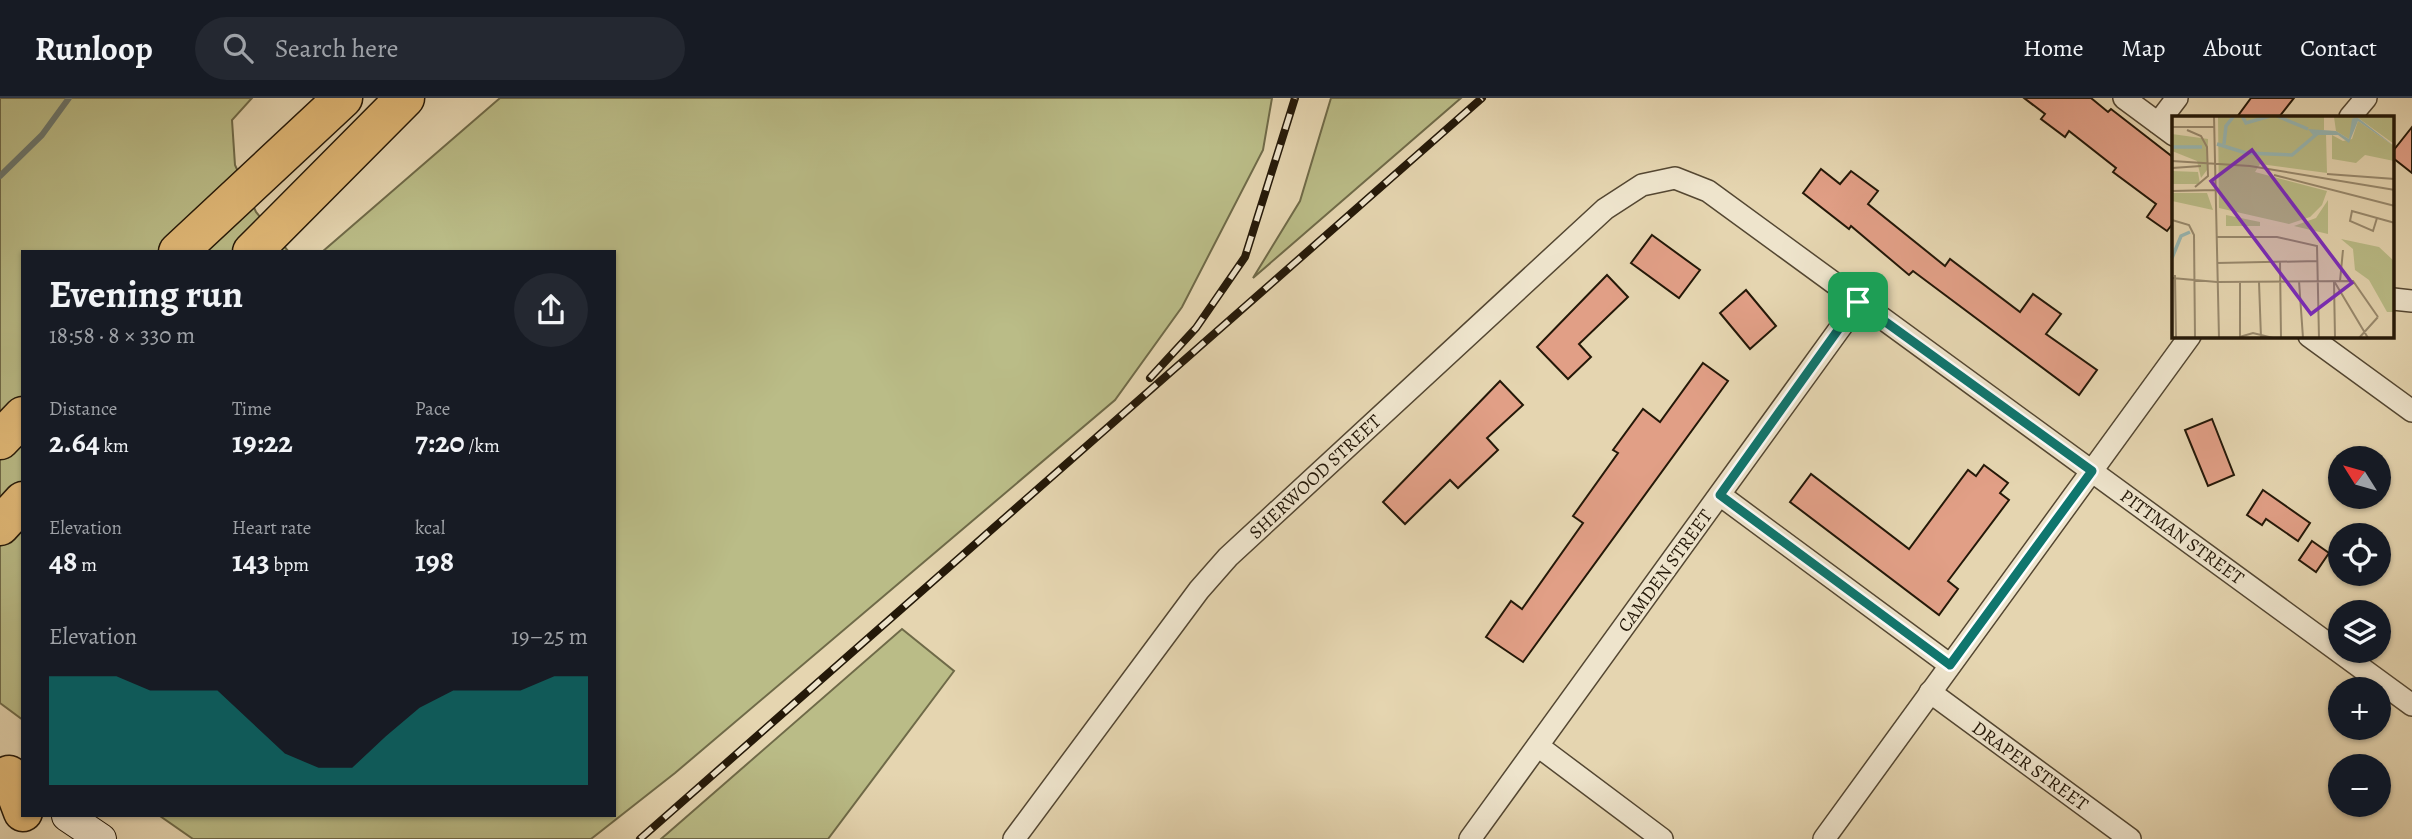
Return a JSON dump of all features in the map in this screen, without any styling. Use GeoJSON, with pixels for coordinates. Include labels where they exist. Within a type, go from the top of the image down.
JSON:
{"type":"FeatureCollection","features":[{"type":"Feature","properties":{"kind":"highway"},"geometry":{"type":"LineString","coordinates":[[179,250],[317,98]]}},
{"type":"Feature","properties":{"kind":"highway"},"geometry":{"type":"LineString","coordinates":[[179,250],[343,98]]}},
{"type":"Feature","properties":{"kind":"highway"},"geometry":{"type":"LineString","coordinates":[[254,250],[405,98]]}},
{"type":"Feature","properties":{"kind":"highway"},"geometry":{"type":"LineString","coordinates":[[298,205],[434,98]]}},
{"type":"Feature","properties":{"kind":"highway"},"geometry":{"type":"LineString","coordinates":[[0,440],[21,418]]}},
{"type":"Feature","properties":{"kind":"highway"},"geometry":{"type":"LineString","coordinates":[[0,526],[21,503]]}},
{"type":"Feature","properties":{"kind":"highway"},"geometry":{"type":"LineString","coordinates":[[10,776],[21,808]]}},
{"type":"Feature","properties":{"kind":"highway"},"geometry":{"type":"LineString","coordinates":[[24,817],[33,839]]}},
{"type":"Feature","properties":{"kind":"main road"},"geometry":{"type":"LineString","coordinates":[[68,817],[101,839]]}},
{"type":"Feature","properties":{"kind":"street"},"geometry":{"type":"LineString","coordinates":[[2124,98],[2166,129],[2177,98]]}},
{"type":"Feature","properties":{"kind":"street"},"geometry":{"type":"LineString","coordinates":[[2351,116],[2366,98]]}},
{"type":"Feature","properties":{"kind":"street","name":"PITTMAN STREET"},"geometry":{"type":"LineString","coordinates":[[1675,178],[1708,191],[2412,705]]}},
{"type":"Feature","properties":{"kind":"street","name":"SHERWOOD STREET"},"geometry":{"type":"LineString","coordinates":[[1014,839],[1199,590],[1228,557],[1605,208],[1642,185],[1675,178]]}},
{"type":"Feature","properties":{"kind":"street"},"geometry":{"type":"LineString","coordinates":[[2394,299],[2412,301]]}},
{"type":"Feature","properties":{"kind":"street","name":"CAMDEN STREET"},"geometry":{"type":"LineString","coordinates":[[1470,839],[1858,302]]}},
{"type":"Feature","properties":{"kind":"street"},"geometry":{"type":"LineString","coordinates":[[1824,839],[2189,338]]}},
{"type":"Feature","properties":{"kind":"street"},"geometry":{"type":"LineString","coordinates":[[2312,338],[2412,411]]}},
{"type":"Feature","properties":{"kind":"street"},"geometry":{"type":"LineString","coordinates":[[1720,495],[1950,665]]}},
{"type":"Feature","properties":{"kind":"street","name":"DRAPER STREET"},"geometry":{"type":"LineString","coordinates":[[1930,692],[2130,839]]}},
{"type":"Feature","properties":{"kind":"street"},"geometry":{"type":"LineString","coordinates":[[1538,746],[1662,839]]}},
{"type":"Feature","properties":{"kind":"green space"},"geometry":{"type":"Polygon","coordinates":[[[0,98],[252,98],[232,120],[235,165],[256,212],[287,250],[21,250],[21,719],[0,703],[0,98]]]}},
{"type":"Feature","properties":{"kind":"green space"},"geometry":{"type":"Polygon","coordinates":[[[500,98],[1272,98],[1263,150],[1182,307],[1115,400],[675,773],[591,839],[193,839],[161,817],[616,817],[616,250],[324,250],[500,98]]]}},
{"type":"Feature","properties":{"kind":"green space"},"geometry":{"type":"Polygon","coordinates":[[[1331,98],[1461,98],[1253,278],[1300,201],[1331,98]]]}},
{"type":"Feature","properties":{"kind":"green space"},"geometry":{"type":"Polygon","coordinates":[[[902,629],[954,671],[828,839],[661,839],[902,629]]]}},
{"type":"Feature","properties":{"kind":"building"},"geometry":{"type":"Polygon","coordinates":[[[2024,98],[2091,98],[2108,112],[2111,109],[2172,156],[2172,225],[2167,231],[2147,217],[2156,204],[2113,172],[2116,168],[2069,131],[2065,137],[2041,119],[2045,114],[2024,98]]]}},
{"type":"Feature","properties":{"kind":"building"},"geometry":{"type":"Polygon","coordinates":[[[2251,98],[2294,98],[2280,116],[2238,116],[2251,98]]]}},
{"type":"Feature","properties":{"kind":"building"},"geometry":{"type":"Polygon","coordinates":[[[2412,127],[2412,173],[2394,159],[2394,150],[2412,127]]]}},
{"type":"Feature","properties":{"kind":"building"},"geometry":{"type":"Polygon","coordinates":[[[1821,169],[1840,184],[1851,171],[1878,191],[1868,204],[1945,266],[1950,259],[2020,312],[2033,294],[2061,314],[2046,334],[2097,370],[2079,395],[1913,271],[1909,275],[1851,226],[1849,229],[1803,193],[1821,169]]]}},
{"type":"Feature","properties":{"kind":"building"},"geometry":{"type":"Polygon","coordinates":[[[1652,235],[1700,270],[1679,298],[1631,263],[1652,235]]]}},
{"type":"Feature","properties":{"kind":"building"},"geometry":{"type":"Polygon","coordinates":[[[1607,275],[1628,297],[1579,344],[1591,357],[1568,379],[1537,347],[1607,275]]]}},
{"type":"Feature","properties":{"kind":"building"},"geometry":{"type":"Polygon","coordinates":[[[1746,290],[1776,326],[1750,349],[1720,313],[1746,290]]]}},
{"type":"Feature","properties":{"kind":"building"},"geometry":{"type":"Polygon","coordinates":[[[1703,363],[1728,381],[1523,662],[1486,637],[1511,601],[1522,609],[1583,523],[1573,516],[1618,453],[1613,450],[1643,409],[1660,422],[1703,363]]]}},
{"type":"Feature","properties":{"kind":"building"},"geometry":{"type":"Polygon","coordinates":[[[1500,381],[1523,405],[1487,438],[1498,450],[1458,488],[1450,480],[1405,524],[1383,502],[1500,381]]]}},
{"type":"Feature","properties":{"kind":"building"},"geometry":{"type":"Polygon","coordinates":[[[2212,419],[2234,475],[2208,486],[2185,430],[2212,419]]]}},
{"type":"Feature","properties":{"kind":"building"},"geometry":{"type":"Polygon","coordinates":[[[1984,465],[2008,483],[2000,493],[2009,500],[1948,581],[1958,589],[1939,615],[1790,502],[1811,474],[1909,549],[1968,470],[1976,476],[1984,465]]]}},
{"type":"Feature","properties":{"kind":"building"},"geometry":{"type":"Polygon","coordinates":[[[2263,490],[2310,523],[2298,541],[2266,519],[2262,525],[2247,515],[2263,490]]]}},
{"type":"Feature","properties":{"kind":"building"},"geometry":{"type":"Polygon","coordinates":[[[2312,541],[2328,552],[2316,572],[2299,560],[2312,541]]]}},
{"type":"Feature","properties":{"kind":"waterway"},"geometry":{"type":"LineString","coordinates":[[0,176],[42,135],[69,98]]}},
{"type":"Feature","properties":{"kind":"railway"},"geometry":{"type":"LineString","coordinates":[[1150,378],[1196,328],[1245,257],[1295,98]]}},
{"type":"Feature","properties":{"kind":"railway"},"geometry":{"type":"LineString","coordinates":[[640,839],[1482,98]]}},
{"type":"Feature","properties":{"kind":"route"},"geometry":{"type":"LineString","coordinates":[[1858,302],[2092,471],[1950,665],[1720,495],[1858,302]]}}]}
